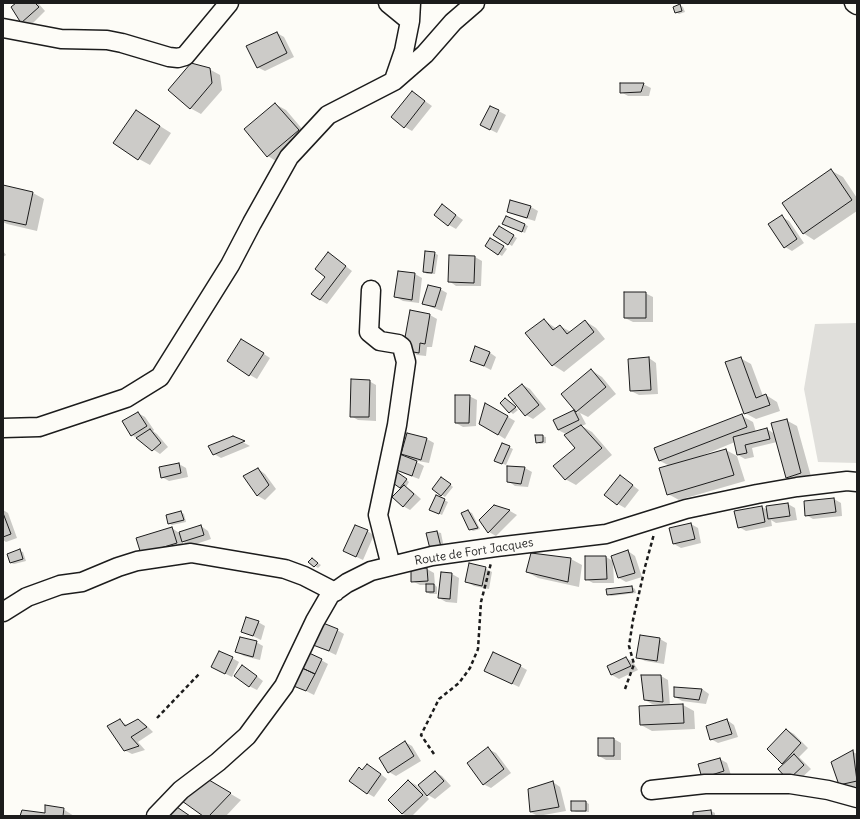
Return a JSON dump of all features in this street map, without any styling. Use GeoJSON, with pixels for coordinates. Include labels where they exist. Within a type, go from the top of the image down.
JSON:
{"type":"FeatureCollection","features":[{"type":"Feature","properties":{"kind":"street"},"geometry":{"type":"LineString","coordinates":[[3,28],[61,38],[107,40],[178,58],[185,56],[229,3]]}},
{"type":"Feature","properties":{"kind":"street"},"geometry":{"type":"LineString","coordinates":[[388,3],[410,21]]}},
{"type":"Feature","properties":{"kind":"street"},"geometry":{"type":"LineString","coordinates":[[394,81],[404,51],[410,21],[410,3]]}},
{"type":"Feature","properties":{"kind":"street"},"geometry":{"type":"LineString","coordinates":[[3,428],[39,427],[126,398],[160,377],[230,265],[289,157],[328,115],[394,81],[425,54],[453,22],[475,3]]}},
{"type":"Feature","properties":{"kind":"street"},"geometry":{"type":"LineString","coordinates":[[371,290],[369,332],[380,341],[398,344],[402,347],[406,362],[397,426],[378,515],[391,566]]}},
{"type":"Feature","properties":{"kind":"street","name":"Route de Fort Jacques"},"geometry":{"type":"LineString","coordinates":[[156,816],[181,790],[218,762],[247,736],[284,686],[315,621],[330,595],[346,583],[371,571],[432,556],[606,534],[686,509],[757,494],[797,487],[847,481],[857,482]]}},
{"type":"Feature","properties":{"kind":"street"},"geometry":{"type":"LineString","coordinates":[[3,612],[27,597],[60,585],[82,582],[118,567],[138,561],[191,553],[285,569],[304,576],[335,592]]}},
{"type":"Feature","properties":{"kind":"street"},"geometry":{"type":"LineString","coordinates":[[651,790],[705,784],[790,784],[828,790],[857,798]]}},
{"type":"Feature","properties":{"kind":"path"},"geometry":{"type":"LineString","coordinates":[[626,689],[634,664],[629,646],[633,620],[645,567],[659,517]]}},
{"type":"Feature","properties":{"kind":"path"},"geometry":{"type":"LineString","coordinates":[[434,754],[421,735],[439,699],[459,683],[470,668],[478,649],[481,602],[496,547]]}},
{"type":"Feature","properties":{"kind":"path"},"geometry":{"type":"LineString","coordinates":[[157,718],[200,672]]}},
{"type":"Feature","properties":{"kind":"shaded area"},"geometry":{"type":"Polygon","coordinates":[[[857,323],[857,463],[818,462],[804,389],[815,324],[857,323]]]}},
{"type":"Feature","properties":{"kind":"building"},"geometry":{"type":"Polygon","coordinates":[[[16,3],[35,3],[39,7],[21,23],[11,7],[16,3]]]}},
{"type":"Feature","properties":{"kind":"building"},"geometry":{"type":"Polygon","coordinates":[[[680,4],[682,11],[675,13],[673,7],[680,4]]]}},
{"type":"Feature","properties":{"kind":"building"},"geometry":{"type":"Polygon","coordinates":[[[277,32],[287,53],[257,68],[246,46],[277,32]]]}},
{"type":"Feature","properties":{"kind":"building"},"geometry":{"type":"Polygon","coordinates":[[[191,63],[210,68],[212,83],[190,109],[168,90],[191,63]]]}},
{"type":"Feature","properties":{"kind":"building"},"geometry":{"type":"Polygon","coordinates":[[[620,83],[644,83],[641,92],[620,93],[620,83]]]}},
{"type":"Feature","properties":{"kind":"building"},"geometry":{"type":"Polygon","coordinates":[[[412,91],[425,101],[404,128],[391,117],[412,91]]]}},
{"type":"Feature","properties":{"kind":"building"},"geometry":{"type":"Polygon","coordinates":[[[275,103],[299,130],[267,157],[244,129],[275,103]]]}},
{"type":"Feature","properties":{"kind":"building"},"geometry":{"type":"Polygon","coordinates":[[[490,106],[499,110],[490,130],[480,125],[490,106]]]}},
{"type":"Feature","properties":{"kind":"building"},"geometry":{"type":"Polygon","coordinates":[[[136,110],[160,126],[138,160],[113,143],[136,110]]]}},
{"type":"Feature","properties":{"kind":"building"},"geometry":{"type":"Polygon","coordinates":[[[831,169],[852,200],[803,234],[782,203],[831,169]]]}},
{"type":"Feature","properties":{"kind":"building"},"geometry":{"type":"Polygon","coordinates":[[[3,185],[33,192],[26,225],[3,220],[3,185]]]}},
{"type":"Feature","properties":{"kind":"building"},"geometry":{"type":"Polygon","coordinates":[[[510,200],[531,206],[527,218],[507,212],[510,200]]]}},
{"type":"Feature","properties":{"kind":"building"},"geometry":{"type":"Polygon","coordinates":[[[442,204],[456,215],[448,226],[434,215],[442,204]]]}},
{"type":"Feature","properties":{"kind":"building"},"geometry":{"type":"Polygon","coordinates":[[[782,215],[797,239],[784,248],[768,224],[782,215]]]}},
{"type":"Feature","properties":{"kind":"building"},"geometry":{"type":"Polygon","coordinates":[[[506,216],[525,224],[522,232],[502,224],[506,216]]]}},
{"type":"Feature","properties":{"kind":"building"},"geometry":{"type":"Polygon","coordinates":[[[499,226],[514,235],[508,245],[493,235],[499,226]]]}},
{"type":"Feature","properties":{"kind":"building"},"geometry":{"type":"Polygon","coordinates":[[[490,238],[504,246],[498,255],[485,246],[490,238]]]}},
{"type":"Feature","properties":{"kind":"building"},"geometry":{"type":"Polygon","coordinates":[[[425,251],[435,252],[432,273],[423,272],[425,251]]]}},
{"type":"Feature","properties":{"kind":"building"},"geometry":{"type":"Polygon","coordinates":[[[328,252],[346,266],[320,300],[311,294],[325,277],[315,269],[328,252]]]}},
{"type":"Feature","properties":{"kind":"building"},"geometry":{"type":"Polygon","coordinates":[[[449,255],[475,256],[474,283],[448,282],[449,255]]]}},
{"type":"Feature","properties":{"kind":"building"},"geometry":{"type":"Polygon","coordinates":[[[398,271],[415,273],[412,300],[394,297],[398,271]]]}},
{"type":"Feature","properties":{"kind":"building"},"geometry":{"type":"Polygon","coordinates":[[[428,285],[441,288],[435,307],[422,304],[428,285]]]}},
{"type":"Feature","properties":{"kind":"building"},"geometry":{"type":"Polygon","coordinates":[[[624,292],[646,292],[646,318],[624,318],[624,292]]]}},
{"type":"Feature","properties":{"kind":"building"},"geometry":{"type":"Polygon","coordinates":[[[410,310],[430,314],[425,344],[420,343],[419,353],[408,351],[404,343],[410,310]]]}},
{"type":"Feature","properties":{"kind":"building"},"geometry":{"type":"Polygon","coordinates":[[[544,319],[553,330],[560,325],[567,334],[585,320],[594,332],[552,366],[525,333],[544,319]]]}},
{"type":"Feature","properties":{"kind":"building"},"geometry":{"type":"Polygon","coordinates":[[[241,339],[264,353],[249,376],[227,361],[241,339]]]}},
{"type":"Feature","properties":{"kind":"building"},"geometry":{"type":"Polygon","coordinates":[[[475,346],[490,352],[484,366],[470,361],[475,346]]]}},
{"type":"Feature","properties":{"kind":"building"},"geometry":{"type":"Polygon","coordinates":[[[649,357],[651,390],[630,391],[628,359],[649,357]]]}},
{"type":"Feature","properties":{"kind":"building"},"geometry":{"type":"Polygon","coordinates":[[[741,357],[756,398],[766,394],[770,405],[744,414],[725,362],[741,357]]]}},
{"type":"Feature","properties":{"kind":"building"},"geometry":{"type":"Polygon","coordinates":[[[591,369],[606,387],[576,412],[561,394],[591,369]]]}},
{"type":"Feature","properties":{"kind":"building"},"geometry":{"type":"Polygon","coordinates":[[[351,379],[370,380],[369,417],[350,417],[351,379]]]}},
{"type":"Feature","properties":{"kind":"building"},"geometry":{"type":"Polygon","coordinates":[[[522,384],[539,405],[525,416],[508,395],[522,384]]]}},
{"type":"Feature","properties":{"kind":"building"},"geometry":{"type":"Polygon","coordinates":[[[455,395],[470,395],[469,423],[455,423],[455,395]]]}},
{"type":"Feature","properties":{"kind":"building"},"geometry":{"type":"Polygon","coordinates":[[[505,398],[516,407],[509,413],[500,403],[505,398]]]}},
{"type":"Feature","properties":{"kind":"building"},"geometry":{"type":"Polygon","coordinates":[[[485,403],[508,416],[498,435],[479,424],[485,403]]]}},
{"type":"Feature","properties":{"kind":"building"},"geometry":{"type":"Polygon","coordinates":[[[574,410],[579,420],[558,430],[553,420],[574,410]]]}},
{"type":"Feature","properties":{"kind":"building"},"geometry":{"type":"Polygon","coordinates":[[[138,412],[147,426],[131,436],[122,421],[138,412]]]}},
{"type":"Feature","properties":{"kind":"building"},"geometry":{"type":"Polygon","coordinates":[[[742,414],[747,427],[659,461],[654,448],[742,414]]]}},
{"type":"Feature","properties":{"kind":"building"},"geometry":{"type":"Polygon","coordinates":[[[787,419],[801,473],[786,478],[771,423],[787,419]]]}},
{"type":"Feature","properties":{"kind":"building"},"geometry":{"type":"Polygon","coordinates":[[[581,425],[602,448],[565,480],[553,466],[575,448],[564,435],[581,425]]]}},
{"type":"Feature","properties":{"kind":"building"},"geometry":{"type":"Polygon","coordinates":[[[767,428],[770,439],[745,445],[747,453],[737,455],[733,437],[767,428]]]}},
{"type":"Feature","properties":{"kind":"building"},"geometry":{"type":"Polygon","coordinates":[[[150,429],[161,443],[152,451],[136,438],[150,429]]]}},
{"type":"Feature","properties":{"kind":"building"},"geometry":{"type":"Polygon","coordinates":[[[407,433],[427,438],[421,460],[401,454],[407,433]]]}},
{"type":"Feature","properties":{"kind":"building"},"geometry":{"type":"Polygon","coordinates":[[[535,435],[543,435],[543,442],[536,443],[535,435]]]}},
{"type":"Feature","properties":{"kind":"building"},"geometry":{"type":"Polygon","coordinates":[[[233,436],[245,441],[213,455],[208,446],[233,436]]]}},
{"type":"Feature","properties":{"kind":"building"},"geometry":{"type":"Polygon","coordinates":[[[502,443],[510,446],[502,464],[494,461],[502,443]]]}},
{"type":"Feature","properties":{"kind":"building"},"geometry":{"type":"Polygon","coordinates":[[[726,449],[734,475],[667,495],[659,468],[726,449]]]}},
{"type":"Feature","properties":{"kind":"building"},"geometry":{"type":"Polygon","coordinates":[[[397,453],[417,461],[412,476],[391,468],[397,453]]]}},
{"type":"Feature","properties":{"kind":"building"},"geometry":{"type":"Polygon","coordinates":[[[179,463],[181,473],[161,478],[159,467],[179,463]]]}},
{"type":"Feature","properties":{"kind":"building"},"geometry":{"type":"Polygon","coordinates":[[[507,466],[525,467],[521,484],[507,482],[507,466]]]}},
{"type":"Feature","properties":{"kind":"building"},"geometry":{"type":"Polygon","coordinates":[[[258,468],[269,485],[257,496],[243,476],[258,468]]]}},
{"type":"Feature","properties":{"kind":"building"},"geometry":{"type":"Polygon","coordinates":[[[397,472],[407,479],[400,488],[390,481],[397,472]]]}},
{"type":"Feature","properties":{"kind":"building"},"geometry":{"type":"Polygon","coordinates":[[[620,475],[633,485],[617,505],[604,495],[620,475]]]}},
{"type":"Feature","properties":{"kind":"building"},"geometry":{"type":"Polygon","coordinates":[[[441,477],[451,484],[441,496],[432,489],[441,477]]]}},
{"type":"Feature","properties":{"kind":"building"},"geometry":{"type":"Polygon","coordinates":[[[404,485],[414,494],[403,507],[392,497],[404,485]]]}},
{"type":"Feature","properties":{"kind":"building"},"geometry":{"type":"Polygon","coordinates":[[[436,495],[445,499],[439,514],[429,510],[436,495]]]}},
{"type":"Feature","properties":{"kind":"building"},"geometry":{"type":"Polygon","coordinates":[[[834,498],[836,512],[805,516],[804,501],[834,498]]]}},
{"type":"Feature","properties":{"kind":"building"},"geometry":{"type":"Polygon","coordinates":[[[788,503],[790,516],[768,519],[766,506],[788,503]]]}},
{"type":"Feature","properties":{"kind":"building"},"geometry":{"type":"Polygon","coordinates":[[[494,505],[510,510],[488,533],[479,520],[494,505]]]}},
{"type":"Feature","properties":{"kind":"building"},"geometry":{"type":"Polygon","coordinates":[[[762,506],[765,522],[738,528],[734,511],[762,506]]]}},
{"type":"Feature","properties":{"kind":"building"},"geometry":{"type":"Polygon","coordinates":[[[468,510],[478,528],[469,530],[461,513],[468,510]]]}},
{"type":"Feature","properties":{"kind":"building"},"geometry":{"type":"Polygon","coordinates":[[[181,511],[184,520],[168,524],[166,515],[181,511]]]}},
{"type":"Feature","properties":{"kind":"building"},"geometry":{"type":"Polygon","coordinates":[[[3,513],[11,534],[3,537],[3,513]]]}},
{"type":"Feature","properties":{"kind":"building"},"geometry":{"type":"Polygon","coordinates":[[[691,523],[695,539],[673,544],[669,528],[691,523]]]}},
{"type":"Feature","properties":{"kind":"building"},"geometry":{"type":"Polygon","coordinates":[[[201,525],[204,535],[182,542],[179,532],[201,525]]]}},
{"type":"Feature","properties":{"kind":"building"},"geometry":{"type":"Polygon","coordinates":[[[355,525],[368,530],[356,557],[343,551],[355,525]]]}},
{"type":"Feature","properties":{"kind":"building"},"geometry":{"type":"Polygon","coordinates":[[[172,527],[177,543],[141,554],[136,538],[172,527]]]}},
{"type":"Feature","properties":{"kind":"building"},"geometry":{"type":"Polygon","coordinates":[[[437,531],[441,547],[430,549],[426,533],[437,531]]]}},
{"type":"Feature","properties":{"kind":"building"},"geometry":{"type":"Polygon","coordinates":[[[20,549],[23,559],[10,563],[7,554],[20,549]]]}},
{"type":"Feature","properties":{"kind":"building"},"geometry":{"type":"Polygon","coordinates":[[[628,550],[635,573],[618,578],[611,556],[628,550]]]}},
{"type":"Feature","properties":{"kind":"building"},"geometry":{"type":"Polygon","coordinates":[[[531,553],[571,558],[568,582],[526,572],[531,553]]]}},
{"type":"Feature","properties":{"kind":"building"},"geometry":{"type":"Polygon","coordinates":[[[585,556],[606,556],[607,579],[585,580],[585,556]]]}},
{"type":"Feature","properties":{"kind":"building"},"geometry":{"type":"Polygon","coordinates":[[[312,558],[318,563],[314,567],[308,562],[312,558]]]}},
{"type":"Feature","properties":{"kind":"building"},"geometry":{"type":"Polygon","coordinates":[[[469,563],[486,567],[482,586],[465,582],[469,563]]]}},
{"type":"Feature","properties":{"kind":"building"},"geometry":{"type":"Polygon","coordinates":[[[411,568],[427,568],[428,581],[411,582],[411,568]]]}},
{"type":"Feature","properties":{"kind":"building"},"geometry":{"type":"Polygon","coordinates":[[[441,572],[452,573],[450,599],[438,598],[441,572]]]}},
{"type":"Feature","properties":{"kind":"building"},"geometry":{"type":"Polygon","coordinates":[[[426,584],[434,584],[434,592],[426,592],[426,584]]]}},
{"type":"Feature","properties":{"kind":"building"},"geometry":{"type":"Polygon","coordinates":[[[632,586],[633,592],[607,595],[606,589],[632,586]]]}},
{"type":"Feature","properties":{"kind":"building"},"geometry":{"type":"Polygon","coordinates":[[[246,617],[259,621],[253,636],[241,632],[246,617]]]}},
{"type":"Feature","properties":{"kind":"building"},"geometry":{"type":"Polygon","coordinates":[[[323,623],[338,629],[329,651],[313,645],[323,623]]]}},
{"type":"Feature","properties":{"kind":"building"},"geometry":{"type":"Polygon","coordinates":[[[640,635],[660,638],[657,661],[636,658],[640,635]]]}},
{"type":"Feature","properties":{"kind":"building"},"geometry":{"type":"Polygon","coordinates":[[[240,637],[257,641],[253,657],[235,652],[240,637]]]}},
{"type":"Feature","properties":{"kind":"building"},"geometry":{"type":"Polygon","coordinates":[[[219,651],[233,657],[225,674],[211,667],[219,651]]]}},
{"type":"Feature","properties":{"kind":"building"},"geometry":{"type":"Polygon","coordinates":[[[307,652],[322,659],[315,674],[300,667],[307,652]]]}},
{"type":"Feature","properties":{"kind":"building"},"geometry":{"type":"Polygon","coordinates":[[[493,652],[521,665],[512,684],[484,671],[493,652]]]}},
{"type":"Feature","properties":{"kind":"building"},"geometry":{"type":"Polygon","coordinates":[[[626,657],[631,666],[611,675],[607,666],[626,657]]]}},
{"type":"Feature","properties":{"kind":"building"},"geometry":{"type":"Polygon","coordinates":[[[242,665],[257,676],[249,687],[234,676],[242,665]]]}},
{"type":"Feature","properties":{"kind":"building"},"geometry":{"type":"Polygon","coordinates":[[[300,667],[315,674],[306,691],[291,685],[300,667]]]}},
{"type":"Feature","properties":{"kind":"building"},"geometry":{"type":"Polygon","coordinates":[[[641,675],[661,675],[663,702],[644,700],[641,675]]]}},
{"type":"Feature","properties":{"kind":"building"},"geometry":{"type":"Polygon","coordinates":[[[674,687],[702,689],[699,700],[674,697],[674,687]]]}},
{"type":"Feature","properties":{"kind":"building"},"geometry":{"type":"Polygon","coordinates":[[[683,704],[684,723],[640,725],[639,706],[683,704]]]}},
{"type":"Feature","properties":{"kind":"building"},"geometry":{"type":"Polygon","coordinates":[[[120,719],[125,726],[138,719],[147,727],[131,737],[139,746],[124,751],[107,726],[120,719]]]}},
{"type":"Feature","properties":{"kind":"building"},"geometry":{"type":"Polygon","coordinates":[[[727,719],[732,734],[710,740],[706,726],[727,719]]]}},
{"type":"Feature","properties":{"kind":"building"},"geometry":{"type":"Polygon","coordinates":[[[786,729],[801,743],[782,764],[767,749],[786,729]]]}},
{"type":"Feature","properties":{"kind":"building"},"geometry":{"type":"Polygon","coordinates":[[[598,738],[614,738],[614,756],[598,756],[598,738]]]}},
{"type":"Feature","properties":{"kind":"building"},"geometry":{"type":"Polygon","coordinates":[[[405,741],[414,756],[388,773],[379,758],[405,741]]]}},
{"type":"Feature","properties":{"kind":"building"},"geometry":{"type":"Polygon","coordinates":[[[488,747],[504,769],[483,785],[467,763],[488,747]]]}},
{"type":"Feature","properties":{"kind":"building"},"geometry":{"type":"Polygon","coordinates":[[[853,750],[857,781],[839,785],[831,762],[853,750]]]}},
{"type":"Feature","properties":{"kind":"building"},"geometry":{"type":"Polygon","coordinates":[[[794,754],[804,765],[788,780],[778,769],[794,754]]]}},
{"type":"Feature","properties":{"kind":"building"},"geometry":{"type":"Polygon","coordinates":[[[720,758],[724,771],[702,778],[698,764],[720,758]]]}},
{"type":"Feature","properties":{"kind":"building"},"geometry":{"type":"Polygon","coordinates":[[[367,764],[381,774],[367,794],[349,781],[359,767],[362,770],[367,764]]]}},
{"type":"Feature","properties":{"kind":"building"},"geometry":{"type":"Polygon","coordinates":[[[435,771],[444,781],[427,796],[418,785],[435,771]]]}},
{"type":"Feature","properties":{"kind":"building"},"geometry":{"type":"Polygon","coordinates":[[[204,777],[231,793],[209,816],[203,816],[182,801],[204,777]]]}},
{"type":"Feature","properties":{"kind":"building"},"geometry":{"type":"Polygon","coordinates":[[[408,780],[423,795],[402,814],[388,800],[408,780]]]}},
{"type":"Feature","properties":{"kind":"building"},"geometry":{"type":"Polygon","coordinates":[[[553,781],[559,807],[530,812],[528,789],[553,781]]]}},
{"type":"Feature","properties":{"kind":"building"},"geometry":{"type":"Polygon","coordinates":[[[571,801],[586,801],[586,811],[571,811],[571,801]]]}},
{"type":"Feature","properties":{"kind":"building"},"geometry":{"type":"Polygon","coordinates":[[[45,805],[64,808],[63,816],[20,816],[22,810],[45,813],[45,805]]]}},
{"type":"Feature","properties":{"kind":"building"},"geometry":{"type":"Polygon","coordinates":[[[174,805],[190,816],[167,816],[174,805]]]}},
{"type":"Feature","properties":{"kind":"building"},"geometry":{"type":"Polygon","coordinates":[[[711,810],[712,816],[693,816],[693,812],[711,810]]]}}]}
